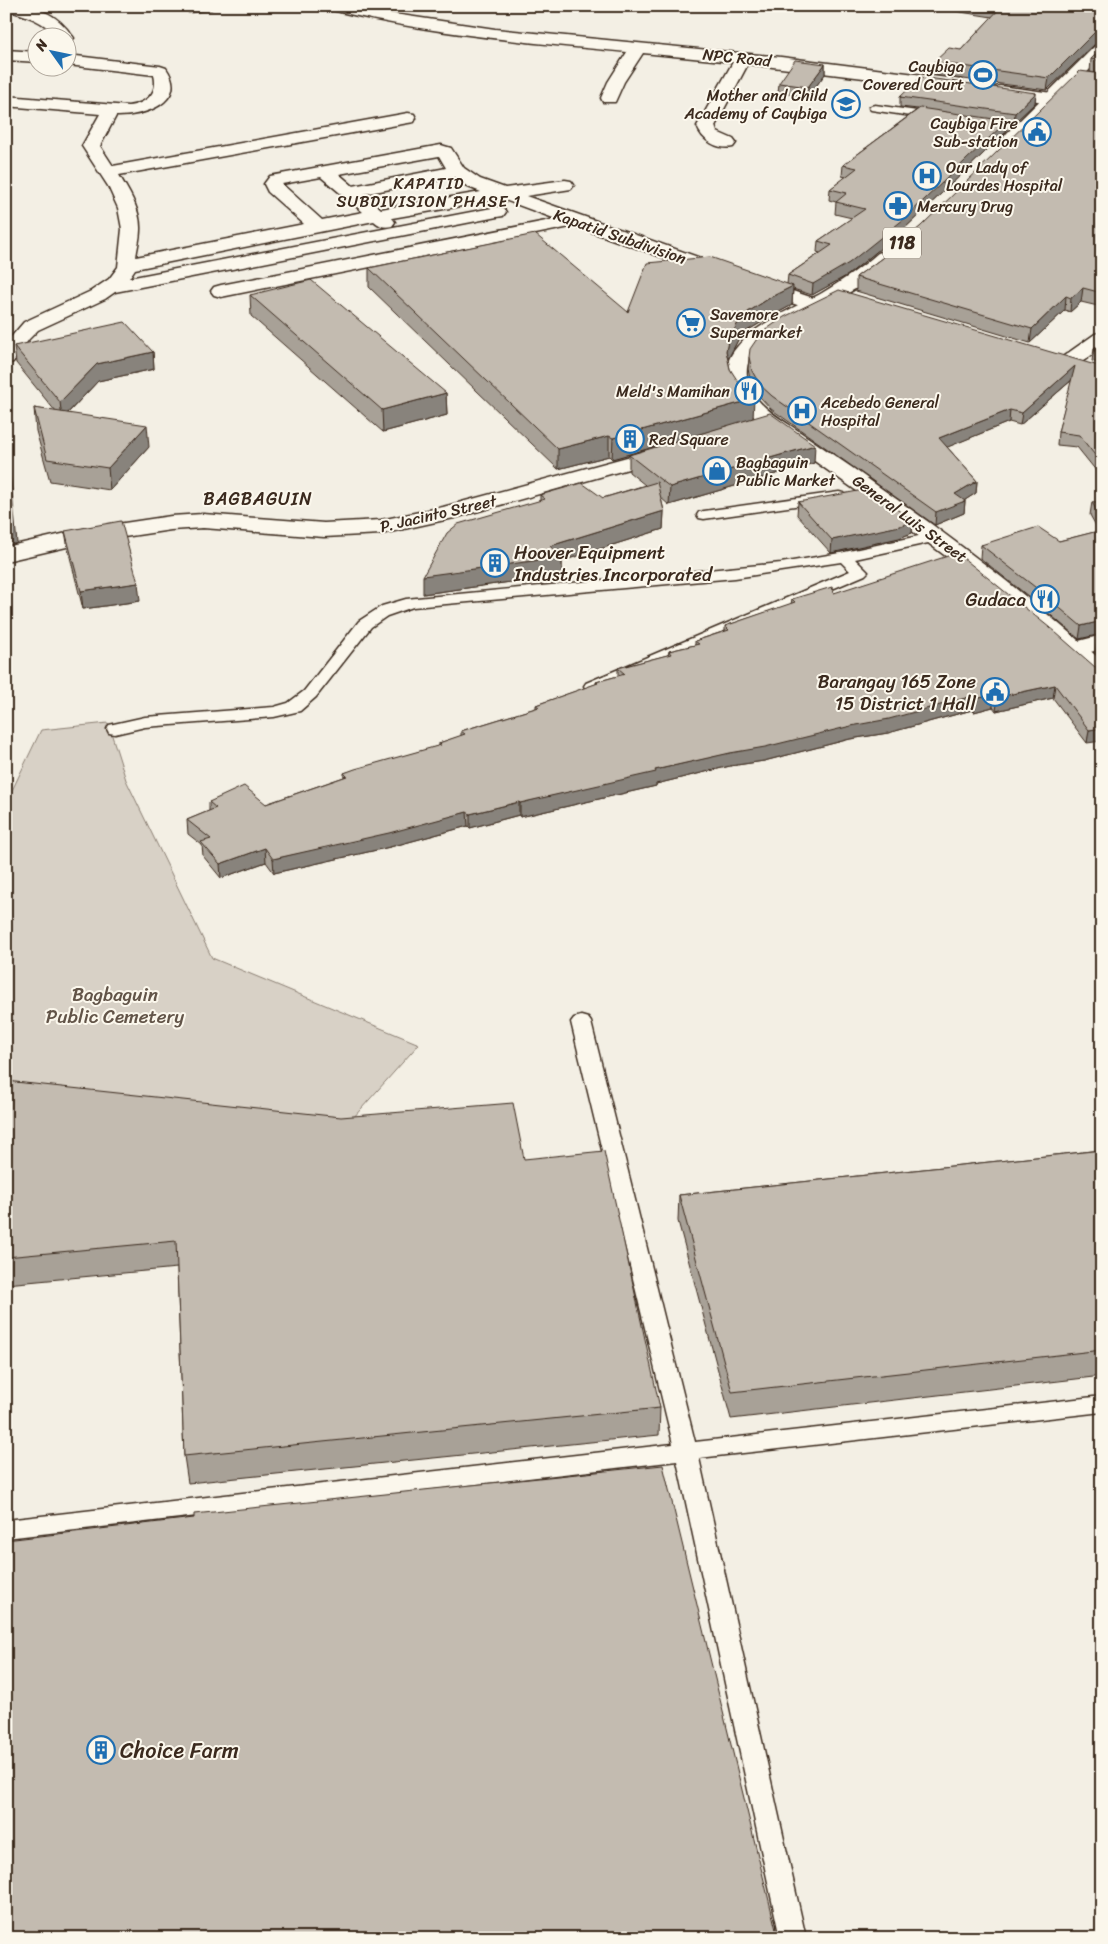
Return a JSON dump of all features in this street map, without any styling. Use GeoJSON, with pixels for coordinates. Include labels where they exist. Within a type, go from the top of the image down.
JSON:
{"type":"FeatureCollection","features":[{"type":"Feature","properties":{"kind":"street"},"geometry":{"type":"LineString","coordinates":[[11,6],[35,12],[57,28]]}},
{"type":"Feature","properties":{"kind":"street","name":"NPC Road"},"geometry":{"type":"LineString","coordinates":[[334,6],[374,16],[449,28],[743,58],[1052,98]]}},
{"type":"Feature","properties":{"kind":"street"},"geometry":{"type":"LineString","coordinates":[[430,6],[449,28]]}},
{"type":"Feature","properties":{"kind":"street"},"geometry":{"type":"LineString","coordinates":[[609,98],[616,82],[638,48]]}},
{"type":"Feature","properties":{"kind":"street"},"geometry":{"type":"LineString","coordinates":[[1001,149],[1102,48]]}},
{"type":"Feature","properties":{"kind":"street"},"geometry":{"type":"LineString","coordinates":[[6,55],[28,56]]}},
{"type":"Feature","properties":{"kind":"street"},"geometry":{"type":"LineString","coordinates":[[728,144],[711,136],[706,126],[743,58]]}},
{"type":"Feature","properties":{"kind":"street"},"geometry":{"type":"LineString","coordinates":[[6,100],[111,110],[141,109],[162,94],[165,78],[160,71],[78,61]]}},
{"type":"Feature","properties":{"kind":"street"},"geometry":{"type":"LineString","coordinates":[[1072,77],[1092,79]]}},
{"type":"Feature","properties":{"kind":"street"},"geometry":{"type":"LineString","coordinates":[[6,358],[22,335],[31,326],[72,308],[108,288],[123,275],[127,265],[126,256],[131,229],[129,211],[91,146],[111,110]]}},
{"type":"Feature","properties":{"kind":"street"},"geometry":{"type":"LineString","coordinates":[[107,172],[408,118]]}},
{"type":"Feature","properties":{"kind":"street","name":"Kapatid Subdivision"},"geometry":{"type":"LineString","coordinates":[[326,172],[437,150],[445,152],[456,171],[469,181],[497,193],[815,305]]}},
{"type":"Feature","properties":{"kind":"street"},"geometry":{"type":"LineString","coordinates":[[349,192],[456,171]]}},
{"type":"Feature","properties":{"kind":"street"},"geometry":{"type":"LineString","coordinates":[[318,226],[274,188],[273,184],[276,180],[326,172],[420,250]]}},
{"type":"Feature","properties":{"kind":"street"},"geometry":{"type":"LineString","coordinates":[[127,265],[377,214],[497,193],[565,185]]}},
{"type":"Feature","properties":{"kind":"street"},"geometry":{"type":"LineString","coordinates":[[108,288],[532,205]]}},
{"type":"Feature","properties":{"kind":"street"},"geometry":{"type":"LineString","coordinates":[[221,292],[573,220]]}},
{"type":"Feature","properties":{"kind":"street","name":"General Luis Street"},"geometry":{"type":"LineString","coordinates":[[899,246],[866,273],[836,293],[758,336],[744,349],[738,362],[737,384],[751,405],[772,422],[937,537],[1014,598],[1102,674]]}},
{"type":"Feature","properties":{"kind":"street"},"geometry":{"type":"LineString","coordinates":[[836,293],[855,299]]}},
{"type":"Feature","properties":{"kind":"street"},"geometry":{"type":"LineString","coordinates":[[1093,370],[1058,359],[1102,338]]}},
{"type":"Feature","properties":{"kind":"street"},"geometry":{"type":"LineString","coordinates":[[744,430],[772,422]]}},
{"type":"Feature","properties":{"kind":"street","name":"P. Jacinto Street"},"geometry":{"type":"LineString","coordinates":[[6,554],[84,536],[179,522],[204,521],[324,530],[381,527],[510,496],[687,446]]}},
{"type":"Feature","properties":{"kind":"street"},"geometry":{"type":"LineString","coordinates":[[1075,649],[1102,642]]}},
{"type":"Feature","properties":{"kind":"lane"},"geometry":{"type":"LineString","coordinates":[[193,10],[211,6]]}},
{"type":"Feature","properties":{"kind":"lane"},"geometry":{"type":"LineString","coordinates":[[875,108],[953,119]]}},
{"type":"Feature","properties":{"kind":"lane"},"geometry":{"type":"LineString","coordinates":[[1001,126],[1021,129]]}},
{"type":"Feature","properties":{"kind":"lane"},"geometry":{"type":"LineString","coordinates":[[704,515],[873,491]]}},
{"type":"Feature","properties":{"kind":"lane"},"geometry":{"type":"LineString","coordinates":[[115,729],[146,722],[274,712],[294,707],[310,694],[365,624],[383,610],[413,602],[683,579],[780,568],[844,557],[937,537]]}},
{"type":"Feature","properties":{"kind":"lane"},"geometry":{"type":"LineString","coordinates":[[575,693],[860,572],[844,557]]}},
{"type":"Feature","properties":{"kind":"lane"},"geometry":{"type":"LineString","coordinates":[[580,1022],[686,1452],[793,1938]]}},
{"type":"Feature","properties":{"kind":"lane"},"geometry":{"type":"LineString","coordinates":[[6,1529],[1102,1404]]}},
{"type":"Feature","properties":{"kind":"green space","name":"Bagbaguin Public Cemetery"},"geometry":{"type":"Polygon","coordinates":[[[108,723],[126,780],[212,958],[419,1044],[336,1137],[6,1102],[6,803],[41,730],[108,723]]]}},
{"type":"Feature","properties":{"kind":"building"},"geometry":{"type":"Polygon","coordinates":[[[1002,6],[1102,6],[1102,30],[1096,31],[1049,78],[934,62],[949,48],[961,50],[1002,6]]]}},
{"type":"Feature","properties":{"kind":"building"},"geometry":{"type":"Polygon","coordinates":[[[1102,49],[1102,61],[1091,59],[1102,49]]]}},
{"type":"Feature","properties":{"kind":"building"},"geometry":{"type":"Polygon","coordinates":[[[795,60],[825,64],[808,87],[779,83],[795,60]]]}},
{"type":"Feature","properties":{"kind":"building"},"geometry":{"type":"Polygon","coordinates":[[[1080,71],[1102,74],[1102,293],[1083,288],[1071,298],[1066,296],[1032,329],[856,277],[893,250],[921,226],[1080,71]]]}},
{"type":"Feature","properties":{"kind":"building"},"geometry":{"type":"Polygon","coordinates":[[[921,77],[1036,93],[1015,113],[900,97],[921,77]]]}},
{"type":"Feature","properties":{"kind":"building"},"geometry":{"type":"Polygon","coordinates":[[[920,108],[1007,121],[904,219],[849,263],[813,284],[788,275],[832,245],[818,241],[865,209],[836,202],[847,193],[830,189],[857,168],[843,165],[920,108]]]}},
{"type":"Feature","properties":{"kind":"building"},"geometry":{"type":"Polygon","coordinates":[[[535,234],[628,312],[647,263],[710,257],[793,286],[748,312],[739,321],[728,341],[726,351],[730,369],[741,386],[754,399],[613,438],[609,436],[558,449],[369,268],[535,234]]]}},
{"type":"Feature","properties":{"kind":"building"},"geometry":{"type":"Polygon","coordinates":[[[311,280],[446,393],[382,410],[250,295],[311,280]]]}},
{"type":"Feature","properties":{"kind":"building"},"geometry":{"type":"Polygon","coordinates":[[[839,290],[1102,367],[1102,464],[1079,435],[1058,432],[1075,366],[1022,413],[1010,410],[939,438],[977,481],[955,494],[965,501],[936,512],[772,396],[760,385],[752,371],[749,357],[750,349],[761,333],[784,317],[839,290]]]}},
{"type":"Feature","properties":{"kind":"building"},"geometry":{"type":"Polygon","coordinates":[[[125,322],[153,352],[97,364],[60,402],[14,346],[125,322]]]}},
{"type":"Feature","properties":{"kind":"building"},"geometry":{"type":"Polygon","coordinates":[[[1102,343],[1102,352],[1094,349],[1102,343]]]}},
{"type":"Feature","properties":{"kind":"building"},"geometry":{"type":"Polygon","coordinates":[[[34,408],[147,425],[108,468],[47,459],[34,408]]]}},
{"type":"Feature","properties":{"kind":"building"},"geometry":{"type":"Polygon","coordinates":[[[770,413],[815,445],[670,487],[629,455],[770,413]]]}},
{"type":"Feature","properties":{"kind":"building"},"geometry":{"type":"Polygon","coordinates":[[[6,438],[14,521],[6,523],[6,438]]]}},
{"type":"Feature","properties":{"kind":"building"},"geometry":{"type":"Polygon","coordinates":[[[657,482],[664,511],[550,546],[562,557],[423,576],[447,533],[458,524],[545,499],[540,495],[582,483],[603,498],[657,482]]]}},
{"type":"Feature","properties":{"kind":"building"},"geometry":{"type":"Polygon","coordinates":[[[869,489],[913,521],[900,526],[832,540],[798,502],[869,489]]]}},
{"type":"Feature","properties":{"kind":"building"},"geometry":{"type":"Polygon","coordinates":[[[1092,502],[1102,502],[1102,521],[1092,502]]]}},
{"type":"Feature","properties":{"kind":"building"},"geometry":{"type":"Polygon","coordinates":[[[121,521],[138,583],[81,591],[65,531],[121,521]]]}},
{"type":"Feature","properties":{"kind":"building"},"geometry":{"type":"Polygon","coordinates":[[[1038,527],[1059,541],[1102,530],[1102,621],[1081,626],[981,545],[1038,527]]]}},
{"type":"Feature","properties":{"kind":"building"},"geometry":{"type":"Polygon","coordinates":[[[957,553],[1055,632],[1095,667],[1102,669],[1102,728],[1089,730],[1055,685],[998,697],[994,694],[976,699],[973,696],[889,719],[655,770],[656,772],[520,803],[470,814],[467,812],[389,833],[273,859],[265,848],[220,864],[201,842],[211,839],[187,820],[216,808],[209,802],[244,786],[266,804],[347,776],[344,773],[355,769],[441,745],[439,743],[465,734],[461,731],[539,707],[536,705],[598,683],[596,682],[625,674],[618,668],[671,654],[669,651],[699,644],[695,641],[729,630],[725,626],[795,602],[792,599],[832,587],[834,593],[957,553]]]}},
{"type":"Feature","properties":{"kind":"building"},"geometry":{"type":"Polygon","coordinates":[[[6,1081],[341,1117],[513,1103],[524,1159],[604,1151],[660,1408],[184,1456],[176,1241],[6,1257],[6,1081]]]}},
{"type":"Feature","properties":{"kind":"building"},"geometry":{"type":"Polygon","coordinates":[[[1102,1150],[1102,1350],[732,1392],[679,1195],[1102,1150]]]}},
{"type":"Feature","properties":{"kind":"building"},"geometry":{"type":"Polygon","coordinates":[[[663,1465],[778,1938],[6,1938],[6,1540],[194,1518],[194,1514],[663,1465]]]}},
{"type":"Feature","properties":{"kind":"place","name":"Caybiga Covered Court"},"geometry":{"type":"Point","coordinates":[983,75]}},
{"type":"Feature","properties":{"kind":"place","name":"Mother and Child Academy of Caybiga"},"geometry":{"type":"Point","coordinates":[846,104]}},
{"type":"Feature","properties":{"kind":"place","name":"Caybiga Fire Sub-station"},"geometry":{"type":"Point","coordinates":[1037,132]}},
{"type":"Feature","properties":{"kind":"place","name":"Our Lady of Lourdes Hospital"},"geometry":{"type":"Point","coordinates":[927,176]}},
{"type":"Feature","properties":{"kind":"place","name":"Mercury Drug"},"geometry":{"type":"Point","coordinates":[898,206]}},
{"type":"Feature","properties":{"kind":"place","name":"Savemore Supermarket"},"geometry":{"type":"Point","coordinates":[691,323]}},
{"type":"Feature","properties":{"kind":"place","name":"Meld's Mamihan"},"geometry":{"type":"Point","coordinates":[749,391]}},
{"type":"Feature","properties":{"kind":"place","name":"Acebedo General Hospital"},"geometry":{"type":"Point","coordinates":[802,411]}},
{"type":"Feature","properties":{"kind":"place","name":"Red Square"},"geometry":{"type":"Point","coordinates":[630,439]}},
{"type":"Feature","properties":{"kind":"place","name":"Bagbaguin Public Market"},"geometry":{"type":"Point","coordinates":[717,471]}},
{"type":"Feature","properties":{"kind":"place","name":"Hoover Equipment Industries Incorporated"},"geometry":{"type":"Point","coordinates":[495,563]}},
{"type":"Feature","properties":{"kind":"place","name":"Gudaca"},"geometry":{"type":"Point","coordinates":[1045,599]}},
{"type":"Feature","properties":{"kind":"place","name":"Barangay 165 Zone 15 District 1 Hall"},"geometry":{"type":"Point","coordinates":[995,692]}},
{"type":"Feature","properties":{"kind":"place","name":"Choice Farm"},"geometry":{"type":"Point","coordinates":[101,1750]}},
{"type":"Feature","properties":{"kind":"district","name":"KAPATID SUBDIVISION PHASE 1"},"geometry":{"type":"Point","coordinates":[429,192]}},
{"type":"Feature","properties":{"kind":"district","name":"BAGBAGUIN"},"geometry":{"type":"Point","coordinates":[258,499]}}]}
